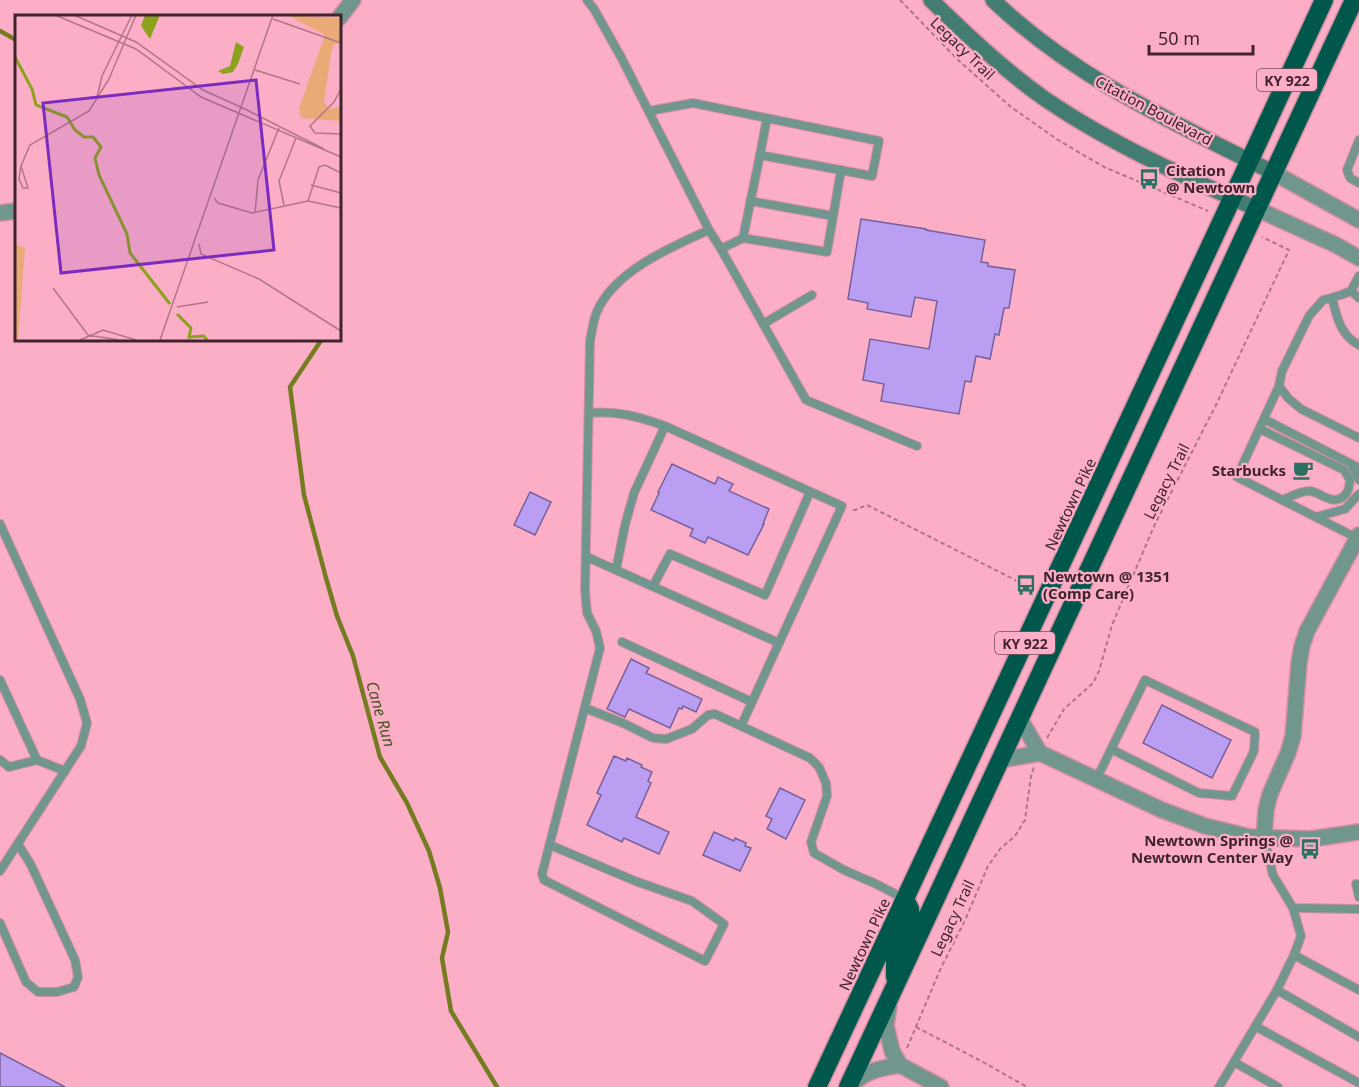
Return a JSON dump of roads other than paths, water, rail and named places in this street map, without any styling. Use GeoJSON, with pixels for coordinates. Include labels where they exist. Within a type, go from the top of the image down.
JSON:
{"type":"FeatureCollection","features":[{"type":"Feature","properties":{"kind":"highway","name":"Newtown Pike"},"geometry":{"type":"LineString","coordinates":[[817,1087],[1324,0]]}},
{"type":"Feature","properties":{"kind":"highway","name":"KY 922"},"geometry":{"type":"LineString","coordinates":[[849,1087],[1354,0]]}},
{"type":"Feature","properties":{"kind":"highway"},"geometry":{"type":"LineString","coordinates":[[894,989],[897,950],[911,917],[905,899]]}},
{"type":"Feature","properties":{"kind":"main road"},"geometry":{"type":"LineString","coordinates":[[931,0],[1004,68],[1096,132],[1257,209]]}},
{"type":"Feature","properties":{"kind":"main road","name":"Citation Boulevard"},"geometry":{"type":"LineString","coordinates":[[993,0],[1018,24],[1085,73],[1145,108],[1274,173]]}},
{"type":"Feature","properties":{"kind":"street"},"geometry":{"type":"LineString","coordinates":[[339,15],[343,0]]}},
{"type":"Feature","properties":{"kind":"street"},"geometry":{"type":"LineString","coordinates":[[340,16],[353,0]]}},
{"type":"Feature","properties":{"kind":"street","name":"Citation Boulevard"},"geometry":{"type":"LineString","coordinates":[[1274,173],[1359,220]]}},
{"type":"Feature","properties":{"kind":"street"},"geometry":{"type":"LineString","coordinates":[[1257,209],[1359,258]]}},
{"type":"Feature","properties":{"kind":"street"},"geometry":{"type":"LineString","coordinates":[[0,213],[15,211]]}},
{"type":"Feature","properties":{"kind":"street"},"geometry":{"type":"LineString","coordinates":[[1264,837],[1270,794],[1293,736],[1302,646],[1307,631],[1358,536]]}},
{"type":"Feature","properties":{"kind":"street"},"geometry":{"type":"LineString","coordinates":[[1020,719],[1040,753],[1162,810],[1204,826],[1250,837],[1311,839],[1359,832]]}},
{"type":"Feature","properties":{"kind":"street"},"geometry":{"type":"LineString","coordinates":[[1001,759],[1040,753]]}},
{"type":"Feature","properties":{"kind":"street"},"geometry":{"type":"LineString","coordinates":[[894,989],[886,1025],[892,1051],[900,1065],[941,1087]]}},
{"type":"Feature","properties":{"kind":"street"},"geometry":{"type":"LineString","coordinates":[[849,1087],[870,1072],[900,1065]]}},
{"type":"Feature","properties":{"kind":"lane"},"geometry":{"type":"LineString","coordinates":[[587,0],[621,57],[709,230],[806,400],[917,446]]}},
{"type":"Feature","properties":{"kind":"lane"},"geometry":{"type":"LineString","coordinates":[[649,111],[693,103],[879,141],[872,176],[760,155]]}},
{"type":"Feature","properties":{"kind":"lane"},"geometry":{"type":"LineString","coordinates":[[743,238],[766,118]]}},
{"type":"Feature","properties":{"kind":"lane"},"geometry":{"type":"LineString","coordinates":[[1359,140],[1347,170],[1350,178],[1359,183]]}},
{"type":"Feature","properties":{"kind":"lane"},"geometry":{"type":"LineString","coordinates":[[721,249],[743,238],[827,252],[841,170]]}},
{"type":"Feature","properties":{"kind":"lane"},"geometry":{"type":"LineString","coordinates":[[750,201],[833,216]]}},
{"type":"Feature","properties":{"kind":"lane"},"geometry":{"type":"LineString","coordinates":[[550,845],[635,881],[692,901],[724,924],[705,962],[544,880],[542,874],[600,648],[596,631],[587,612],[585,590],[590,341],[596,314],[618,282],[639,266],[709,230]]}},
{"type":"Feature","properties":{"kind":"lane"},"geometry":{"type":"LineString","coordinates":[[1358,536],[1237,477],[1280,386],[1282,371],[1309,316],[1323,300],[1351,291],[1359,276]]}},
{"type":"Feature","properties":{"kind":"lane"},"geometry":{"type":"LineString","coordinates":[[1351,291],[1359,298]]}},
{"type":"Feature","properties":{"kind":"lane"},"geometry":{"type":"LineString","coordinates":[[763,324],[812,295]]}},
{"type":"Feature","properties":{"kind":"lane"},"geometry":{"type":"LineString","coordinates":[[1332,297],[1343,331],[1359,345]]}},
{"type":"Feature","properties":{"kind":"lane"},"geometry":{"type":"LineString","coordinates":[[1280,386],[1288,398],[1301,409],[1359,438]]}},
{"type":"Feature","properties":{"kind":"lane"},"geometry":{"type":"LineString","coordinates":[[589,413],[610,412],[641,417],[842,506],[741,726]]}},
{"type":"Feature","properties":{"kind":"lane"},"geometry":{"type":"LineString","coordinates":[[1264,418],[1359,468]]}},
{"type":"Feature","properties":{"kind":"lane"},"geometry":{"type":"LineString","coordinates":[[616,570],[634,493],[665,426]]}},
{"type":"Feature","properties":{"kind":"lane"},"geometry":{"type":"LineString","coordinates":[[1260,429],[1344,470],[1350,480],[1349,490],[1339,499],[1332,500],[1309,491],[1282,500]]}},
{"type":"Feature","properties":{"kind":"lane"},"geometry":{"type":"LineString","coordinates":[[1351,464],[1359,480]]}},
{"type":"Feature","properties":{"kind":"lane"},"geometry":{"type":"LineString","coordinates":[[653,586],[670,554],[765,595],[810,492]]}},
{"type":"Feature","properties":{"kind":"lane"},"geometry":{"type":"LineString","coordinates":[[1316,517],[1345,509],[1359,494]]}},
{"type":"Feature","properties":{"kind":"lane"},"geometry":{"type":"LineString","coordinates":[[0,524],[80,699],[87,723],[81,746],[0,871]]}},
{"type":"Feature","properties":{"kind":"lane"},"geometry":{"type":"LineString","coordinates":[[587,557],[779,643]]}},
{"type":"Feature","properties":{"kind":"lane"},"geometry":{"type":"LineString","coordinates":[[622,642],[752,702]]}},
{"type":"Feature","properties":{"kind":"lane"},"geometry":{"type":"LineString","coordinates":[[0,680],[37,760]]}},
{"type":"Feature","properties":{"kind":"lane"},"geometry":{"type":"LineString","coordinates":[[1096,780],[1111,749],[1145,680],[1255,732],[1254,751],[1232,796],[1199,793],[1111,749]]}},
{"type":"Feature","properties":{"kind":"lane"},"geometry":{"type":"LineString","coordinates":[[585,708],[653,738],[666,739],[692,729],[708,715],[715,714],[810,758],[819,767],[826,783],[827,796],[812,842],[814,853],[905,899]]}},
{"type":"Feature","properties":{"kind":"lane"},"geometry":{"type":"LineString","coordinates":[[0,760],[9,767],[37,760],[64,771]]}},
{"type":"Feature","properties":{"kind":"lane"},"geometry":{"type":"LineString","coordinates":[[1219,1087],[1277,990],[1301,936],[1293,908],[1273,875],[1264,837]]}},
{"type":"Feature","properties":{"kind":"lane"},"geometry":{"type":"LineString","coordinates":[[0,923],[26,982],[38,992],[57,992],[75,987],[78,977],[75,960],[31,865],[18,844]]}},
{"type":"Feature","properties":{"kind":"lane"},"geometry":{"type":"LineString","coordinates":[[1359,884],[1356,884],[1359,897]]}},
{"type":"Feature","properties":{"kind":"lane"},"geometry":{"type":"LineString","coordinates":[[1293,908],[1359,909]]}},
{"type":"Feature","properties":{"kind":"lane"},"geometry":{"type":"LineString","coordinates":[[1294,955],[1359,990]]}},
{"type":"Feature","properties":{"kind":"lane"},"geometry":{"type":"LineString","coordinates":[[1277,990],[1359,1037]]}},
{"type":"Feature","properties":{"kind":"lane"},"geometry":{"type":"LineString","coordinates":[[1255,1026],[1359,1083]]}},
{"type":"Feature","properties":{"kind":"lane"},"geometry":{"type":"LineString","coordinates":[[1234,1062],[1278,1087]]}},
{"type":"Feature","properties":{"kind":"waterway","name":"Cane Run"},"geometry":{"type":"LineString","coordinates":[[0,31],[15,39]]}},
{"type":"Feature","properties":{"kind":"waterway","name":"Cane Run"},"geometry":{"type":"LineString","coordinates":[[321,340],[290,387],[304,495],[337,616],[353,656],[380,757],[407,803],[429,851],[440,888],[448,932],[442,958],[451,1011],[497,1087]]}},
{"type":"Feature","properties":{"kind":"place","name":"Citation @ Newtown"},"geometry":{"type":"Point","coordinates":[1149,179]}},
{"type":"Feature","properties":{"kind":"place","name":"Starbucks"},"geometry":{"type":"Point","coordinates":[1303,470]}},
{"type":"Feature","properties":{"kind":"place","name":"Newtown @ 1351 (Comp Care)"},"geometry":{"type":"Point","coordinates":[1026,585]}},
{"type":"Feature","properties":{"kind":"place","name":"Newtown Springs @ Newtown Center Way"},"geometry":{"type":"Point","coordinates":[1310,849]}}]}
